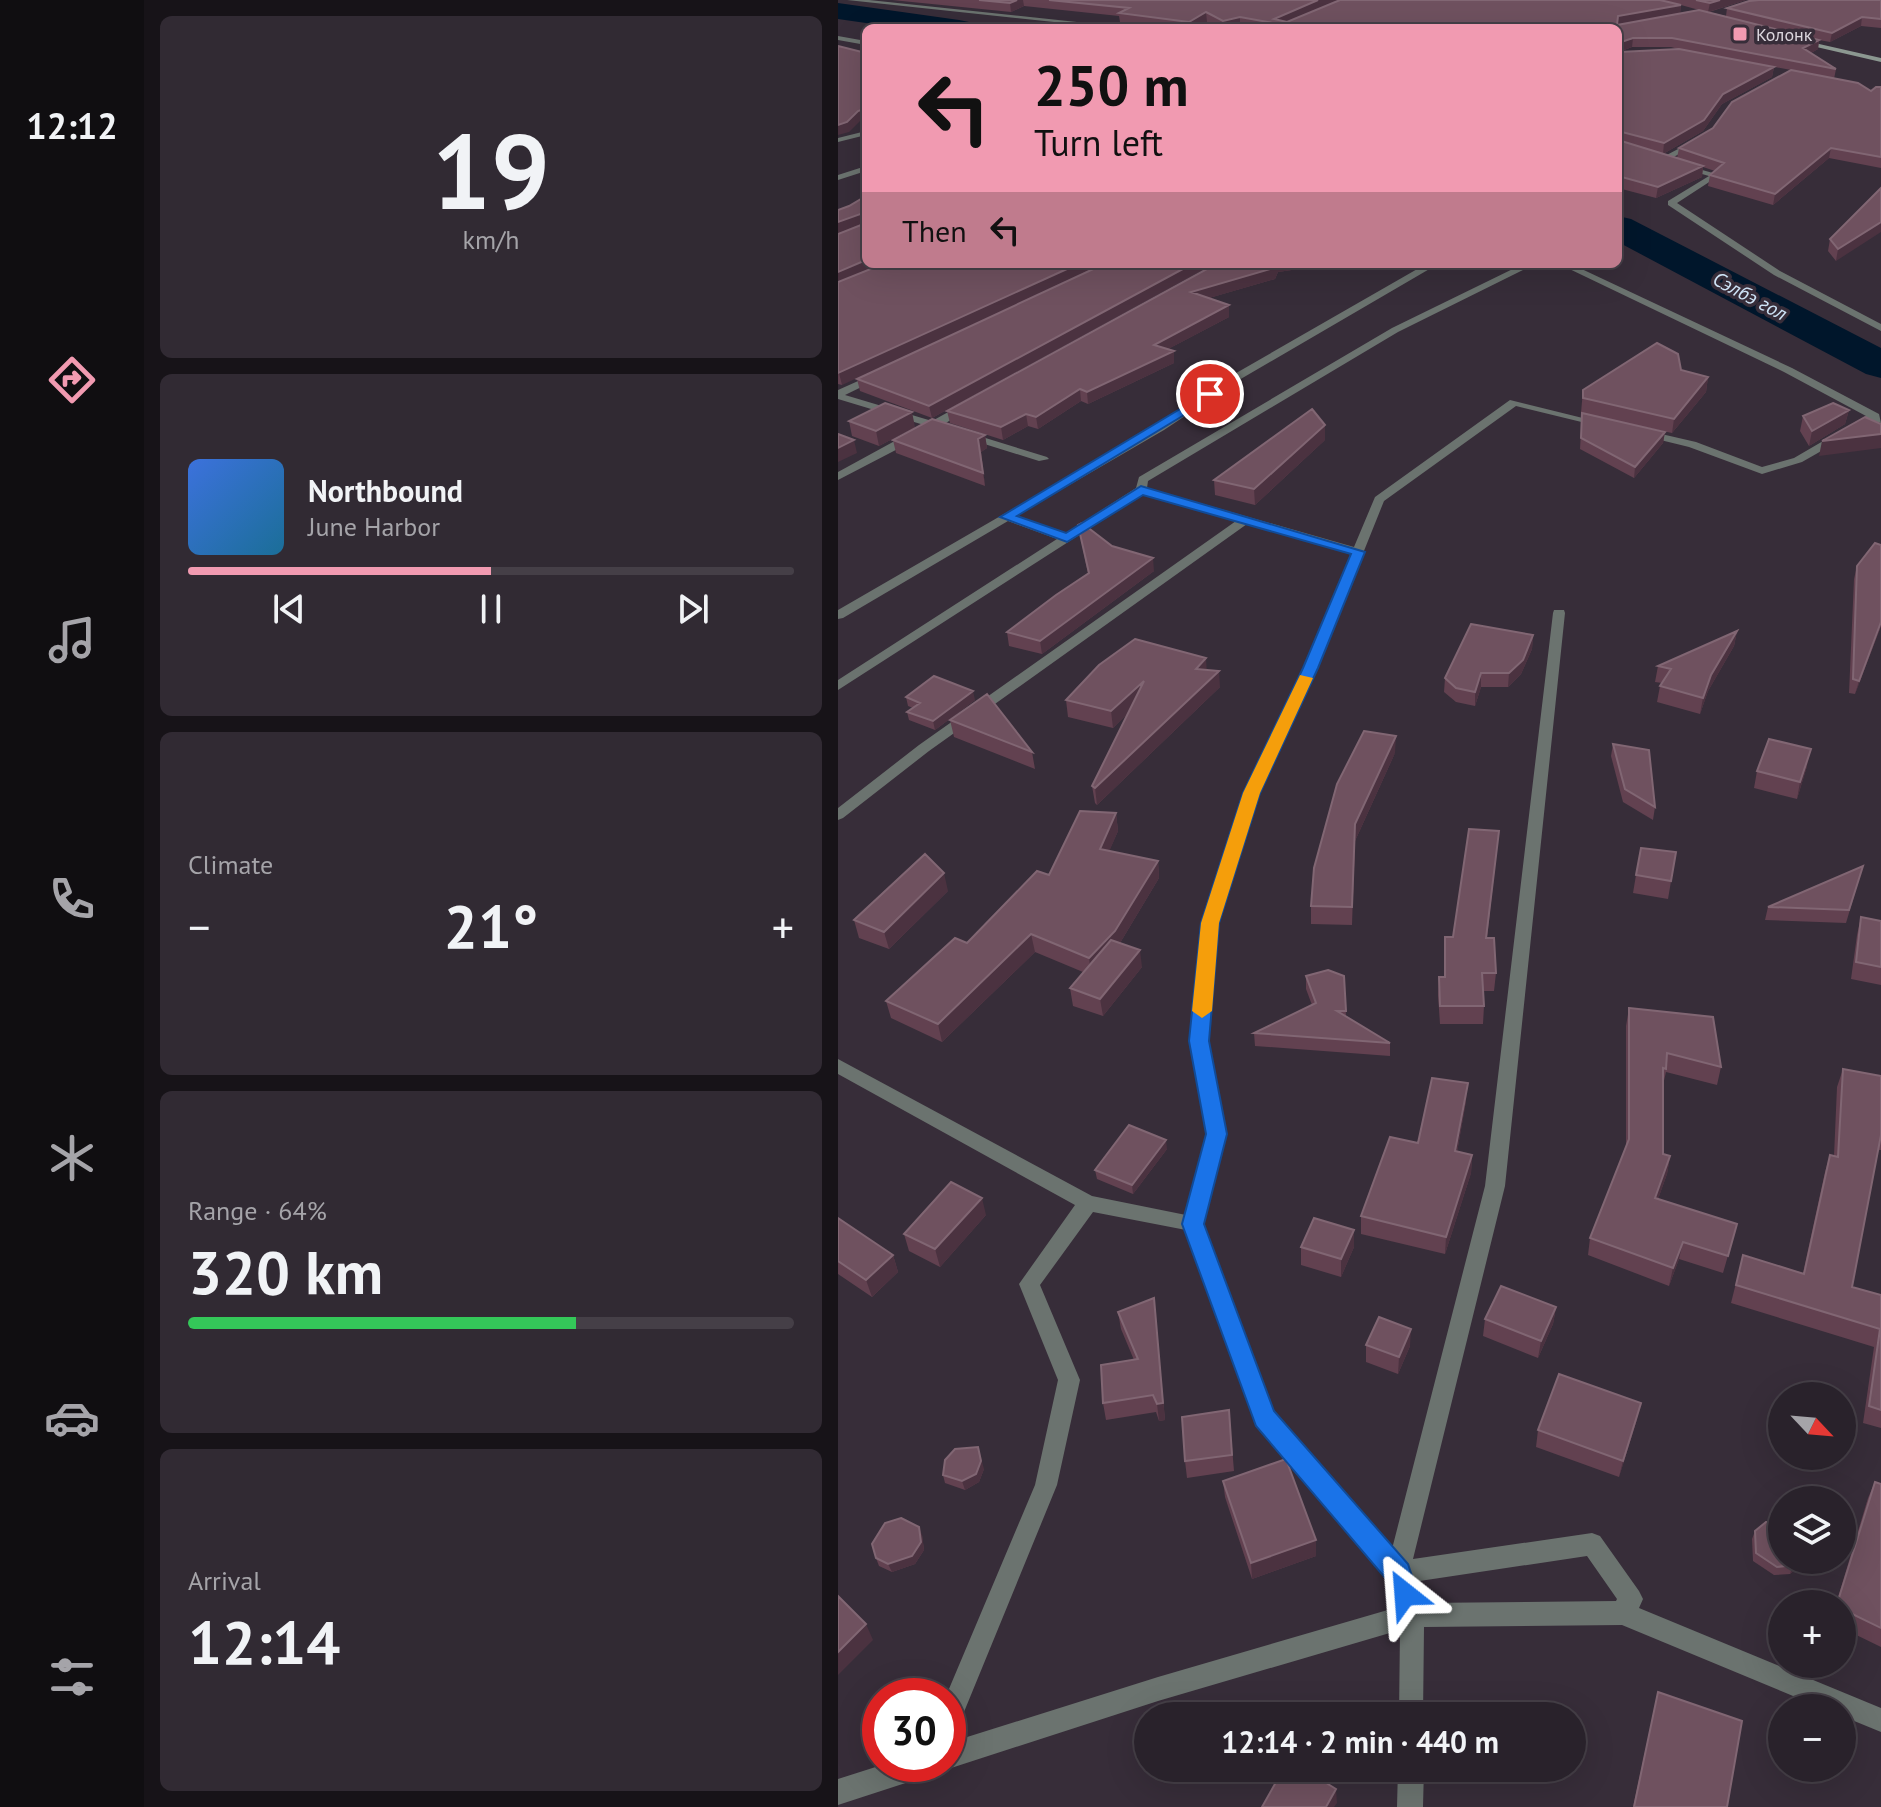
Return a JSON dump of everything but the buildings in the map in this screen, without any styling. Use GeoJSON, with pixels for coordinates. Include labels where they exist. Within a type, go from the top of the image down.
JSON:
{"type":"FeatureCollection","features":[{"type":"Feature","properties":{"kind":"main road"},"geometry":{"type":"LineString","coordinates":[[1792,39],[1881,60]]}},
{"type":"Feature","properties":{"kind":"street"},"geometry":{"type":"LineString","coordinates":[[850,0],[1089,24]]}},
{"type":"Feature","properties":{"kind":"street"},"geometry":{"type":"LineString","coordinates":[[874,3],[885,0]]}},
{"type":"Feature","properties":{"kind":"street"},"geometry":{"type":"LineString","coordinates":[[838,38],[862,42]]}},
{"type":"Feature","properties":{"kind":"street"},"geometry":{"type":"LineString","coordinates":[[838,140],[862,134]]}},
{"type":"Feature","properties":{"kind":"street"},"geometry":{"type":"LineString","coordinates":[[1664,160],[1707,138]]}},
{"type":"Feature","properties":{"kind":"street"},"geometry":{"type":"LineString","coordinates":[[1622,147],[1716,175],[1671,203],[1777,273],[1881,328]]}},
{"type":"Feature","properties":{"kind":"street"},"geometry":{"type":"LineString","coordinates":[[838,178],[862,169]]}},
{"type":"Feature","properties":{"kind":"street"},"geometry":{"type":"LineString","coordinates":[[838,615],[1160,428],[1235,378],[1426,268]]}},
{"type":"Feature","properties":{"kind":"street"},"geometry":{"type":"LineString","coordinates":[[838,686],[1141,490],[1143,479],[1395,330],[1522,268]]}},
{"type":"Feature","properties":{"kind":"street"},"geometry":{"type":"LineString","coordinates":[[1572,268],[1788,370],[1878,418]]}},
{"type":"Feature","properties":{"kind":"street"},"geometry":{"type":"LineString","coordinates":[[838,395],[894,368]]}},
{"type":"Feature","properties":{"kind":"street"},"geometry":{"type":"LineString","coordinates":[[838,395],[1043,459]]}},
{"type":"Feature","properties":{"kind":"street"},"geometry":{"type":"LineString","coordinates":[[838,477],[974,402]]}},
{"type":"Feature","properties":{"kind":"street"},"geometry":{"type":"LineString","coordinates":[[1411,1702],[1412,1615],[1398,1573],[1264,1418],[1193,1224],[1217,1134],[1199,1041],[1210,923],[1251,793],[1310,668],[1379,499],[1514,402],[1618,428]]}},
{"type":"Feature","properties":{"kind":"street"},"geometry":{"type":"LineString","coordinates":[[1632,431],[1692,444],[1762,471],[1798,460],[1878,418]]}},
{"type":"Feature","properties":{"kind":"street"},"geometry":{"type":"LineString","coordinates":[[1141,490],[1358,552]]}},
{"type":"Feature","properties":{"kind":"street"},"geometry":{"type":"LineString","coordinates":[[1007,517],[1067,538]]}},
{"type":"Feature","properties":{"kind":"street"},"geometry":{"type":"LineString","coordinates":[[838,815],[924,748],[1244,521]]}},
{"type":"Feature","properties":{"kind":"street"},"geometry":{"type":"LineString","coordinates":[[1398,1573],[1495,1186],[1559,613]]}},
{"type":"Feature","properties":{"kind":"street"},"geometry":{"type":"LineString","coordinates":[[838,1066],[1088,1203],[1193,1224]]}},
{"type":"Feature","properties":{"kind":"street"},"geometry":{"type":"LineString","coordinates":[[966,1678],[1046,1485],[1069,1380],[1029,1284],[1088,1203]]}},
{"type":"Feature","properties":{"kind":"street"},"geometry":{"type":"LineString","coordinates":[[1398,1573],[1592,1544],[1631,1599],[1622,1613]]}},
{"type":"Feature","properties":{"kind":"street"},"geometry":{"type":"LineString","coordinates":[[966,1750],[1158,1689],[1412,1615],[1622,1613],[1881,1720]]}},
{"type":"Feature","properties":{"kind":"street"},"geometry":{"type":"LineString","coordinates":[[838,1792],[869,1782]]}},
{"type":"Feature","properties":{"kind":"street"},"geometry":{"type":"LineString","coordinates":[[1410,1807],[1411,1782]]}},
{"type":"Feature","properties":{"kind":"waterway","name":"Сэлбэ гол"},"geometry":{"type":"LineString","coordinates":[[838,11],[931,24]]}},
{"type":"Feature","properties":{"kind":"waterway","name":"Сэлбэ гол"},"geometry":{"type":"LineString","coordinates":[[1622,229],[1881,365]]}},
{"type":"Feature","properties":{"kind":"slow traffic"},"geometry":{"type":"LineString","coordinates":[[1202,1011],[1210,923],[1251,793],[1305,678]]}},
{"type":"Feature","properties":{"kind":"place","name":"Колонк"},"geometry":{"type":"Point","coordinates":[1740,34]}},
{"type":"Feature","properties":{"kind":"route"},"geometry":{"type":"LineString","coordinates":[[1210,394],[1160,428],[1007,517],[1067,538],[1141,490],[1358,552],[1310,668],[1251,793],[1210,923],[1199,1041],[1217,1134],[1193,1224],[1264,1418],[1398,1573],[1405,1594]]}}]}
